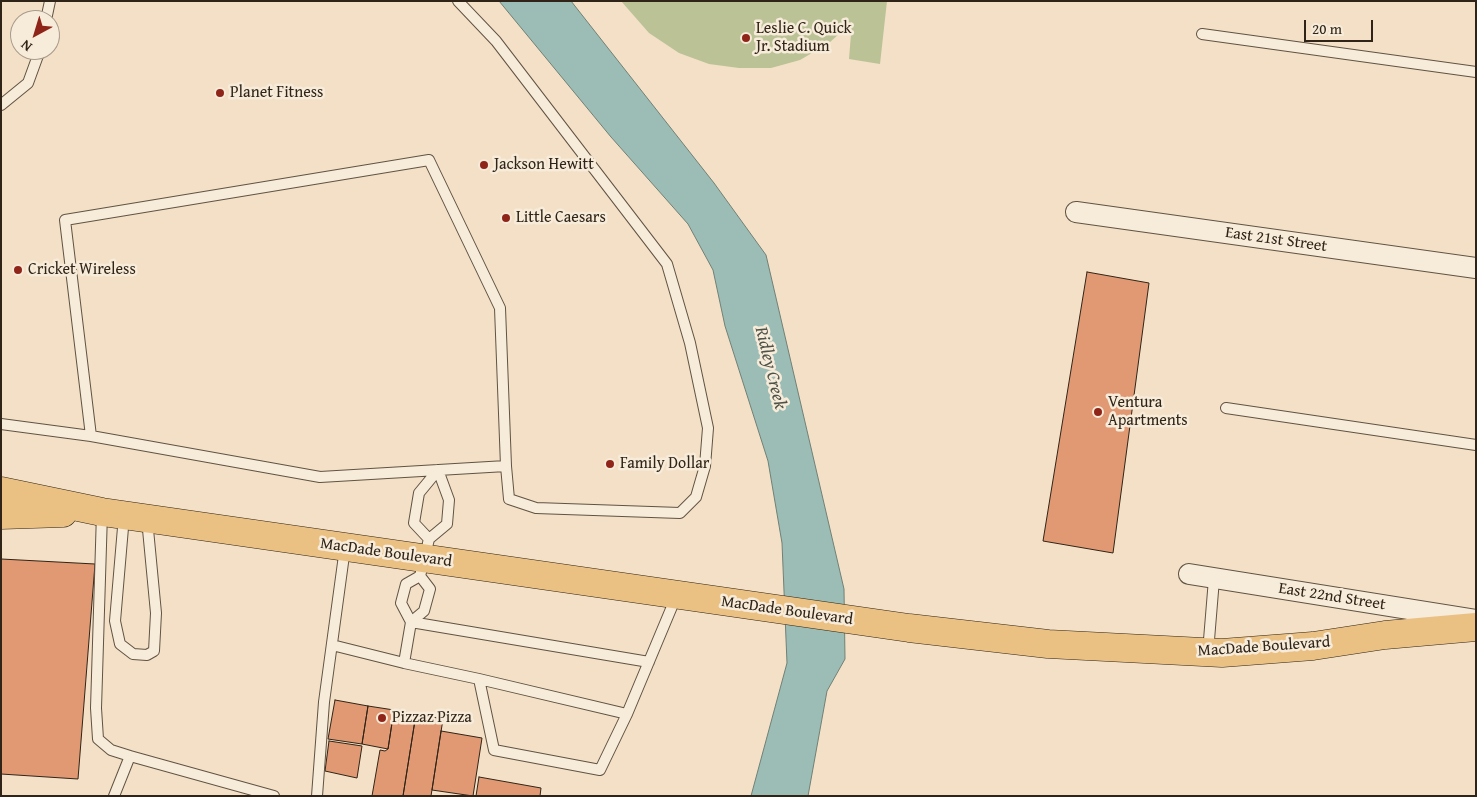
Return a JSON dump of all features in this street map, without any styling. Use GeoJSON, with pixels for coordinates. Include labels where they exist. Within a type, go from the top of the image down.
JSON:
{"type":"FeatureCollection","features":[{"type":"Feature","properties":{"kind":"main road"},"geometry":{"type":"LineString","coordinates":[[1,491],[124,515]]}},
{"type":"Feature","properties":{"kind":"main road"},"geometry":{"type":"LineString","coordinates":[[1,515],[124,515]]}},
{"type":"Feature","properties":{"kind":"main road","name":"MacDade Boulevard"},"geometry":{"type":"LineString","coordinates":[[124,515],[676,596],[909,628],[1048,644],[1208,653],[1313,646],[1385,635],[1476,627]]}},
{"type":"Feature","properties":{"kind":"street","name":"East 21st Street"},"geometry":{"type":"LineString","coordinates":[[1076,212],[1476,268]]}},
{"type":"Feature","properties":{"kind":"street","name":"East 22nd Street"},"geometry":{"type":"LineString","coordinates":[[1189,574],[1476,620]]}},
{"type":"Feature","properties":{"kind":"lane"},"geometry":{"type":"LineString","coordinates":[[91,436],[65,220],[429,160],[500,308],[509,499],[536,508],[680,513],[696,497],[705,466],[708,428],[690,343],[667,264],[496,41],[458,1]]}},
{"type":"Feature","properties":{"kind":"lane"},"geometry":{"type":"LineString","coordinates":[[1202,34],[1476,72]]}},
{"type":"Feature","properties":{"kind":"lane"},"geometry":{"type":"LineString","coordinates":[[1,105],[28,83],[36,60]]}},
{"type":"Feature","properties":{"kind":"lane"},"geometry":{"type":"LineString","coordinates":[[1226,408],[1476,445]]}},
{"type":"Feature","properties":{"kind":"lane"},"geometry":{"type":"LineString","coordinates":[[1,424],[91,436],[320,477],[506,466]]}},
{"type":"Feature","properties":{"kind":"lane"},"geometry":{"type":"LineString","coordinates":[[404,663],[411,622],[401,603],[406,584],[447,524],[449,500],[438,470]]}},
{"type":"Feature","properties":{"kind":"lane"},"geometry":{"type":"LineString","coordinates":[[411,622],[424,611],[430,590],[424,558],[414,523],[419,493],[438,470]]}},
{"type":"Feature","properties":{"kind":"lane"},"geometry":{"type":"LineString","coordinates":[[124,515],[156,613],[154,651],[147,655],[133,654],[120,644],[115,621],[124,515]]}},
{"type":"Feature","properties":{"kind":"lane"},"geometry":{"type":"LineString","coordinates":[[124,515],[96,708],[98,739],[111,750],[274,796]]}},
{"type":"Feature","properties":{"kind":"lane"},"geometry":{"type":"LineString","coordinates":[[317,796],[324,702],[345,547]]}},
{"type":"Feature","properties":{"kind":"lane"},"geometry":{"type":"LineString","coordinates":[[1208,653],[1214,578]]}},
{"type":"Feature","properties":{"kind":"lane"},"geometry":{"type":"LineString","coordinates":[[479,679],[494,750],[600,770],[628,714],[676,596]]}},
{"type":"Feature","properties":{"kind":"lane"},"geometry":{"type":"LineString","coordinates":[[411,622],[649,662]]}},
{"type":"Feature","properties":{"kind":"lane"},"geometry":{"type":"LineString","coordinates":[[332,645],[628,714]]}},
{"type":"Feature","properties":{"kind":"lane"},"geometry":{"type":"LineString","coordinates":[[114,796],[130,756]]}},
{"type":"Feature","properties":{"kind":"green space","name":"Leslie C. Quick Jr. Stadium"},"geometry":{"type":"Polygon","coordinates":[[[621,1],[887,1],[880,64],[849,59],[852,22],[829,43],[800,60],[771,68],[739,68],[709,64],[679,53],[649,33],[621,1]]]}},
{"type":"Feature","properties":{"kind":"water","name":"Ridley Creek"},"geometry":{"type":"Polygon","coordinates":[[[499,1],[571,1],[714,183],[766,255],[844,589],[845,659],[827,691],[808,796],[751,796],[787,663],[782,543],[768,461],[725,326],[713,270],[688,224],[611,137],[499,1]]]}},
{"type":"Feature","properties":{"kind":"building","name":"Ventura Apartments"},"geometry":{"type":"Polygon","coordinates":[[[1087,272],[1149,283],[1113,553],[1043,541],[1087,272]]]}},
{"type":"Feature","properties":{"kind":"building"},"geometry":{"type":"Polygon","coordinates":[[[1,559],[95,564],[78,779],[1,774],[1,559]]]}},
{"type":"Feature","properties":{"kind":"building"},"geometry":{"type":"Polygon","coordinates":[[[335,700],[368,706],[362,744],[328,739],[335,700]]]}},
{"type":"Feature","properties":{"kind":"building"},"geometry":{"type":"Polygon","coordinates":[[[368,706],[394,710],[388,749],[362,744],[368,706]]]}},
{"type":"Feature","properties":{"kind":"building"},"geometry":{"type":"Polygon","coordinates":[[[394,710],[416,714],[403,796],[372,796],[380,750],[385,751],[388,749],[394,710]]]}},
{"type":"Feature","properties":{"kind":"building"},"geometry":{"type":"Polygon","coordinates":[[[416,714],[443,719],[431,796],[403,796],[416,714]]]}},
{"type":"Feature","properties":{"kind":"building"},"geometry":{"type":"Polygon","coordinates":[[[441,731],[482,738],[473,796],[432,790],[441,731]]]}},
{"type":"Feature","properties":{"kind":"building"},"geometry":{"type":"Polygon","coordinates":[[[329,741],[362,746],[357,778],[325,771],[329,741]]]}},
{"type":"Feature","properties":{"kind":"building"},"geometry":{"type":"Polygon","coordinates":[[[479,777],[541,788],[540,796],[476,796],[479,777]]]}},
{"type":"Feature","properties":{"kind":"place","name":"Leslie C. Quick Jr. Stadium"},"geometry":{"type":"Point","coordinates":[746,38]}},
{"type":"Feature","properties":{"kind":"place","name":"Planet Fitness"},"geometry":{"type":"Point","coordinates":[220,93]}},
{"type":"Feature","properties":{"kind":"place","name":"Jackson Hewitt"},"geometry":{"type":"Point","coordinates":[484,165]}},
{"type":"Feature","properties":{"kind":"place","name":"Little Caesars"},"geometry":{"type":"Point","coordinates":[506,218]}},
{"type":"Feature","properties":{"kind":"place","name":"Cricket Wireless"},"geometry":{"type":"Point","coordinates":[18,270]}},
{"type":"Feature","properties":{"kind":"place","name":"Ventura Apartments"},"geometry":{"type":"Point","coordinates":[1098,412]}},
{"type":"Feature","properties":{"kind":"place","name":"Family Dollar"},"geometry":{"type":"Point","coordinates":[610,464]}},
{"type":"Feature","properties":{"kind":"place","name":"Pizzaz Pizza"},"geometry":{"type":"Point","coordinates":[382,718]}}]}
